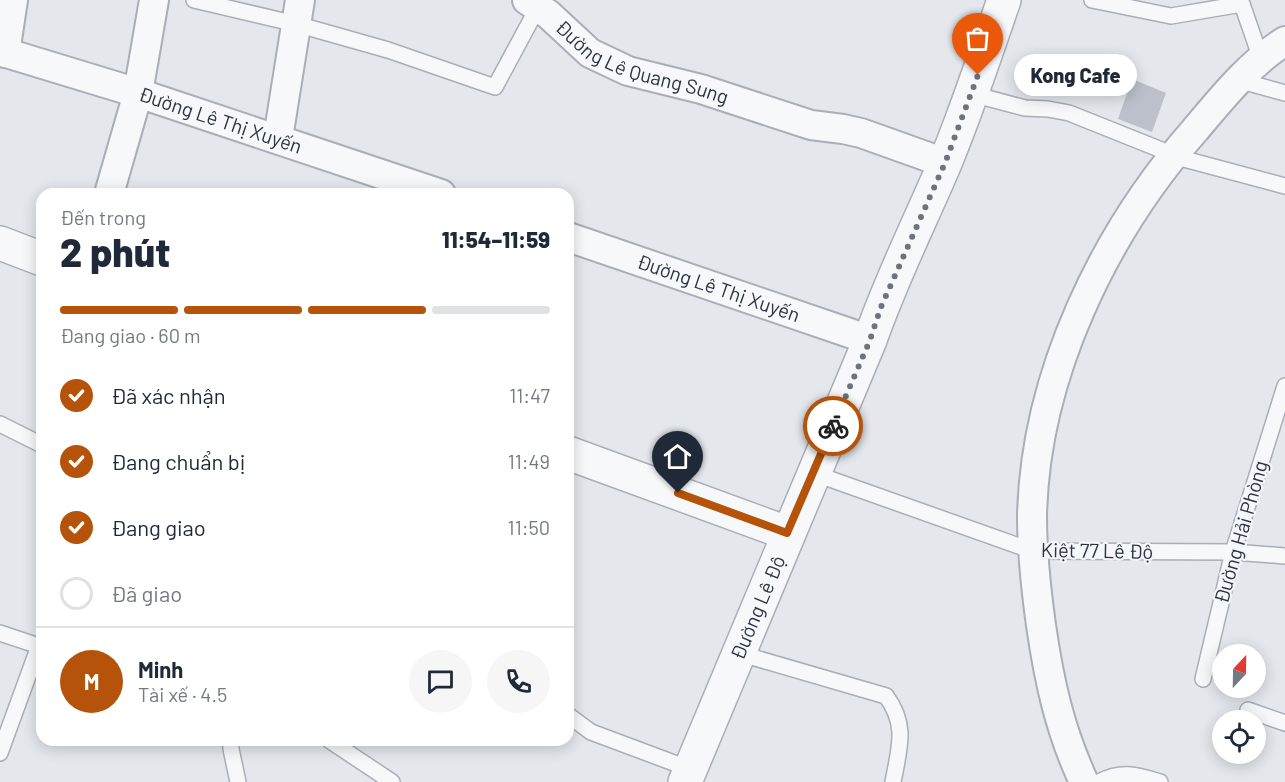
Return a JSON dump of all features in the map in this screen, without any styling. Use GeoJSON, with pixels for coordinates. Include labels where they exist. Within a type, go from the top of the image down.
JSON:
{"type":"FeatureCollection","features":[{"type":"Feature","properties":{"kind":"street"},"geometry":{"type":"LineString","coordinates":[[2,52],[13,0]]}},
{"type":"Feature","properties":{"kind":"street"},"geometry":{"type":"LineString","coordinates":[[111,188],[138,93],[154,0]]}},
{"type":"Feature","properties":{"kind":"street","name":"Đường Lê Độ"},"geometry":{"type":"LineString","coordinates":[[688,775],[787,533],[870,340],[881,307],[945,163],[972,94],[1004,0]]}},
{"type":"Feature","properties":{"kind":"street","name":"Đường Lê Quang Sung"},"geometry":{"type":"LineString","coordinates":[[533,4],[549,15],[590,53],[628,71],[700,89],[810,125],[861,133],[945,163]]}},
{"type":"Feature","properties":{"kind":"street"},"geometry":{"type":"LineString","coordinates":[[278,138],[298,12]]}},
{"type":"Feature","properties":{"kind":"street"},"geometry":{"type":"LineString","coordinates":[[1084,782],[1062,728],[1053,691],[1037,596],[1032,516],[1037,463],[1046,410],[1060,361],[1077,316],[1108,253],[1173,154],[1238,80],[1285,40]]}},
{"type":"Feature","properties":{"kind":"street","name":"Đường Lê Thị Xuyến"},"geometry":{"type":"LineString","coordinates":[[2,52],[278,138],[424,188]]}},
{"type":"Feature","properties":{"kind":"street","name":"Đường Lê Thị Xuyến"},"geometry":{"type":"LineString","coordinates":[[574,239],[870,340]]}},
{"type":"Feature","properties":{"kind":"street"},"geometry":{"type":"LineString","coordinates":[[0,243],[36,257]]}},
{"type":"Feature","properties":{"kind":"street"},"geometry":{"type":"LineString","coordinates":[[574,455],[787,533]]}},
{"type":"Feature","properties":{"kind":"lane"},"geometry":{"type":"LineString","coordinates":[[195,0],[298,12],[388,50],[495,87],[533,4]]}},
{"type":"Feature","properties":{"kind":"lane"},"geometry":{"type":"LineString","coordinates":[[1092,0],[1172,16],[1242,4],[1261,59]]}},
{"type":"Feature","properties":{"kind":"lane"},"geometry":{"type":"LineString","coordinates":[[1238,80],[1285,93]]}},
{"type":"Feature","properties":{"kind":"lane"},"geometry":{"type":"LineString","coordinates":[[972,94],[1025,108],[1069,113],[1173,154],[1285,186]]}},
{"type":"Feature","properties":{"kind":"lane","name":"Đường Hải Phòng"},"geometry":{"type":"LineString","coordinates":[[1203,679],[1233,552],[1285,386]]}},
{"type":"Feature","properties":{"kind":"lane"},"geometry":{"type":"LineString","coordinates":[[0,424],[36,443]]}},
{"type":"Feature","properties":{"kind":"lane","name":"Kiệt 77 Lê Độ"},"geometry":{"type":"LineString","coordinates":[[813,473],[1033,550],[1233,552],[1285,556]]}},
{"type":"Feature","properties":{"kind":"lane"},"geometry":{"type":"LineString","coordinates":[[0,633],[36,646]]}},
{"type":"Feature","properties":{"kind":"lane"},"geometry":{"type":"LineString","coordinates":[[738,653],[886,696],[896,708],[900,720],[901,737],[893,782]]}},
{"type":"Feature","properties":{"kind":"lane"},"geometry":{"type":"LineString","coordinates":[[0,753],[36,658]]}},
{"type":"Feature","properties":{"kind":"lane"},"geometry":{"type":"LineString","coordinates":[[1266,716],[1285,723]]}},
{"type":"Feature","properties":{"kind":"lane"},"geometry":{"type":"LineString","coordinates":[[574,719],[591,732],[688,775]]}},
{"type":"Feature","properties":{"kind":"lane"},"geometry":{"type":"LineString","coordinates":[[231,746],[238,782]]}},
{"type":"Feature","properties":{"kind":"lane"},"geometry":{"type":"LineString","coordinates":[[338,746],[392,782]]}},
{"type":"Feature","properties":{"kind":"lane"},"geometry":{"type":"LineString","coordinates":[[1099,782],[1114,775],[1134,775],[1160,782]]}},
{"type":"Feature","properties":{"kind":"building"},"geometry":{"type":"Polygon","coordinates":[[[1132,79],[1166,93],[1152,132],[1118,119],[1132,79]]]}},
{"type":"Feature","properties":{"kind":"way so far"},"geometry":{"type":"LineString","coordinates":[[833,426],[870,340],[881,307],[945,163],[978,75]]}},
{"type":"Feature","properties":{"kind":"place","name":"Kong Cafe"},"geometry":{"type":"Point","coordinates":[978,75]}},
{"type":"Feature","properties":{"kind":"route"},"geometry":{"type":"LineString","coordinates":[[678,493],[787,533],[833,426]]}}]}
